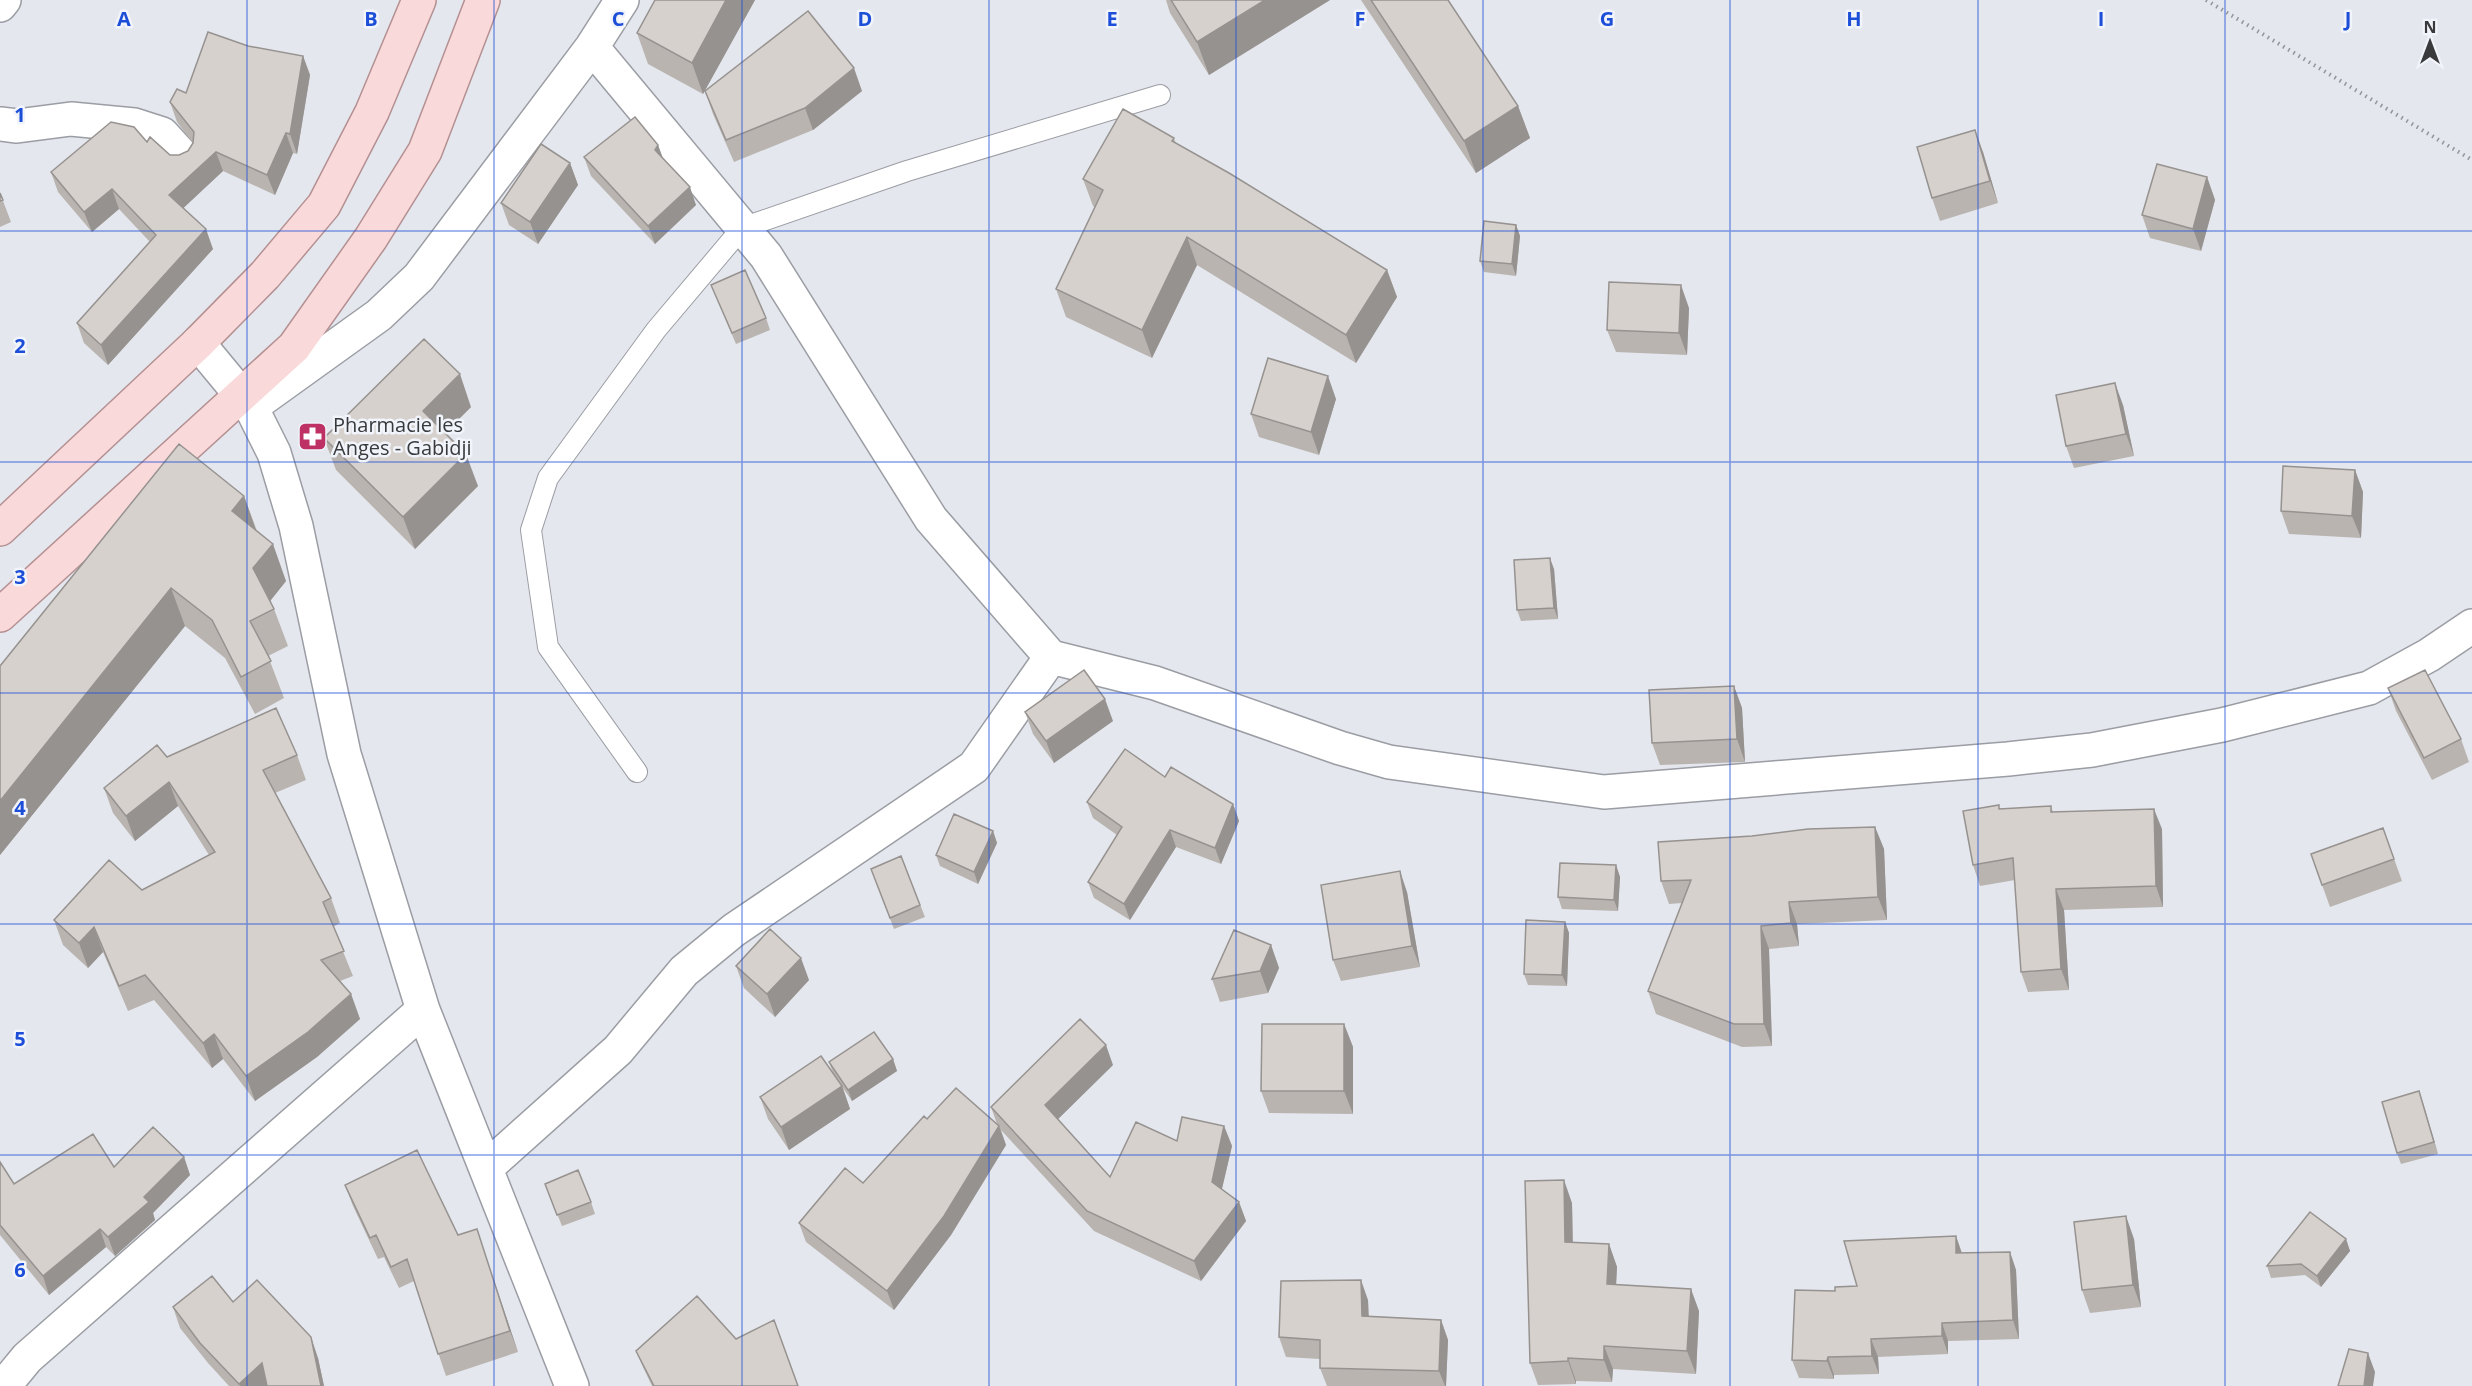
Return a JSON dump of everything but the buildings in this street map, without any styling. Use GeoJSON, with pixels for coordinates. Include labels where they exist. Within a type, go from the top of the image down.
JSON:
{"type":"FeatureCollection","features":[{"type":"Feature","properties":{"kind":"main road"},"geometry":{"type":"LineString","coordinates":[[0,529],[198,343],[265,275],[324,205],[372,112],[419,0]]}},
{"type":"Feature","properties":{"kind":"main road"},"geometry":{"type":"LineString","coordinates":[[0,615],[246,402],[294,347],[370,238],[425,151],[483,0]]}},
{"type":"Feature","properties":{"kind":"street"},"geometry":{"type":"LineString","coordinates":[[0,5],[4,0]]}},
{"type":"Feature","properties":{"kind":"street"},"geometry":{"type":"LineString","coordinates":[[246,402],[379,315],[419,277],[592,47],[622,0]]}},
{"type":"Feature","properties":{"kind":"street"},"geometry":{"type":"LineString","coordinates":[[592,47],[766,256],[931,519],[1051,657],[1155,682],[1389,762],[1604,792],[2092,750],[2222,725],[2368,688],[2429,654],[2472,626]]}},
{"type":"Feature","properties":{"kind":"street"},"geometry":{"type":"LineString","coordinates":[[0,124],[17,126],[71,119],[134,125],[162,134],[183,157]]}},
{"type":"Feature","properties":{"kind":"street"},"geometry":{"type":"LineString","coordinates":[[198,343],[246,402],[274,453],[296,526],[344,754],[423,1010],[573,1386]]}},
{"type":"Feature","properties":{"kind":"street"},"geometry":{"type":"LineString","coordinates":[[486,1167],[618,1050],[684,971],[725,936],[974,767],[1051,657]]}},
{"type":"Feature","properties":{"kind":"street"},"geometry":{"type":"LineString","coordinates":[[4,1386],[27,1358],[423,1010]]}},
{"type":"Feature","properties":{"kind":"lane"},"geometry":{"type":"LineString","coordinates":[[637,772],[548,647],[531,530],[548,478],[656,330],[742,228],[907,171],[1160,95]]}},
{"type":"Feature","properties":{"kind":"path"},"geometry":{"type":"LineString","coordinates":[[2206,0],[2472,160]]}},
{"type":"Feature","properties":{"kind":"place","name":"Pharmacie les Anges - Gabidji"},"geometry":{"type":"Point","coordinates":[312,437]}}]}
